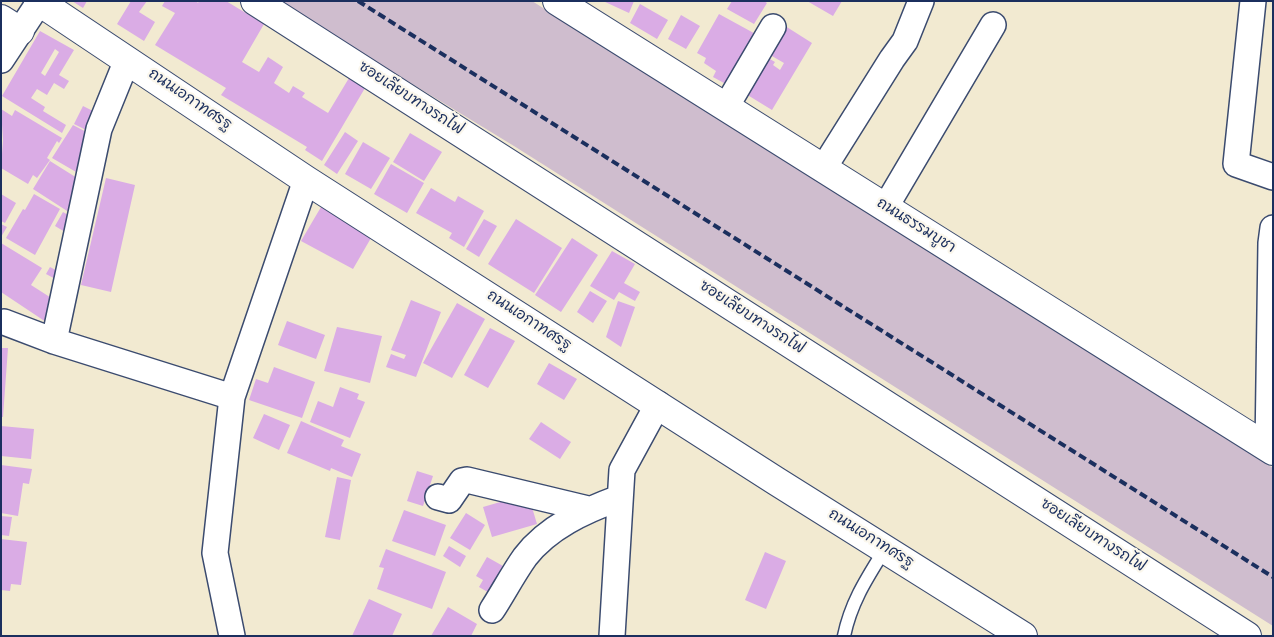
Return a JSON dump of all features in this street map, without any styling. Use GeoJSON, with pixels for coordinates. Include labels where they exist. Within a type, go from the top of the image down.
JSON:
{"type":"FeatureCollection","features":[{"type":"Feature","properties":{"kind":"main road","name":"ถนนเอกาทศรฐ"},"geometry":{"type":"LineString","coordinates":[[39,1],[306,180],[884,550],[1023,636]]}},
{"type":"Feature","properties":{"kind":"main road","name":"ซอยเลียบทางรถไฟ"},"geometry":{"type":"LineString","coordinates":[[255,1],[1247,636]]}},
{"type":"Feature","properties":{"kind":"main road","name":"ถนนธรรมบูชา"},"geometry":{"type":"LineString","coordinates":[[567,4],[823,169],[1270,450]]}},
{"type":"Feature","properties":{"kind":"street"},"geometry":{"type":"LineString","coordinates":[[1,60],[11,25],[39,1]]}},
{"type":"Feature","properties":{"kind":"street"},"geometry":{"type":"LineString","coordinates":[[823,169],[905,41],[921,1]]}},
{"type":"Feature","properties":{"kind":"street"},"geometry":{"type":"LineString","coordinates":[[1254,1],[1236,164],[1273,177]]}},
{"type":"Feature","properties":{"kind":"street"},"geometry":{"type":"LineString","coordinates":[[885,208],[993,25]]}},
{"type":"Feature","properties":{"kind":"street"},"geometry":{"type":"LineString","coordinates":[[726,107],[773,27]]}},
{"type":"Feature","properties":{"kind":"street"},"geometry":{"type":"LineString","coordinates":[[54,341],[99,129],[127,60]]}},
{"type":"Feature","properties":{"kind":"street"},"geometry":{"type":"LineString","coordinates":[[232,636],[215,553],[232,397],[306,180]]}},
{"type":"Feature","properties":{"kind":"street"},"geometry":{"type":"LineString","coordinates":[[1270,450],[1271,253],[1273,228]]}},
{"type":"Feature","properties":{"kind":"street"},"geometry":{"type":"LineString","coordinates":[[4,322],[54,341],[232,397]]}},
{"type":"Feature","properties":{"kind":"street"},"geometry":{"type":"LineString","coordinates":[[612,636],[622,470],[658,404]]}},
{"type":"Feature","properties":{"kind":"street"},"geometry":{"type":"LineString","coordinates":[[438,497],[449,500],[462,481],[467,480],[588,510]]}},
{"type":"Feature","properties":{"kind":"street"},"geometry":{"type":"LineString","coordinates":[[492,610],[525,557],[540,540],[588,510],[619,498]]}},
{"type":"Feature","properties":{"kind":"lane"},"geometry":{"type":"LineString","coordinates":[[844,636],[858,592],[884,550]]}},
{"type":"Feature","properties":{"kind":"shaded area"},"geometry":{"type":"Polygon","coordinates":[[[276,1],[532,1],[1273,468],[1273,626],[514,146],[276,1]]]}},
{"type":"Feature","properties":{"kind":"building"},"geometry":{"type":"Polygon","coordinates":[[[72,1],[87,1],[83,8],[72,1]]]}},
{"type":"Feature","properties":{"kind":"building"},"geometry":{"type":"Polygon","coordinates":[[[131,1],[147,1],[139,12],[155,22],[144,41],[117,24],[131,1]]]}},
{"type":"Feature","properties":{"kind":"building"},"geometry":{"type":"Polygon","coordinates":[[[165,1],[196,1],[198,3],[199,1],[226,1],[264,24],[242,62],[259,72],[268,57],[283,67],[274,83],[289,93],[293,86],[305,93],[302,97],[328,113],[349,78],[365,88],[322,161],[305,150],[307,147],[221,95],[226,88],[155,45],[175,13],[162,6],[165,1]]]}},
{"type":"Feature","properties":{"kind":"building"},"geometry":{"type":"Polygon","coordinates":[[[603,1],[634,1],[629,13],[603,1]]]}},
{"type":"Feature","properties":{"kind":"building"},"geometry":{"type":"Polygon","coordinates":[[[732,1],[764,1],[767,3],[754,24],[727,9],[732,1]]]}},
{"type":"Feature","properties":{"kind":"building"},"geometry":{"type":"Polygon","coordinates":[[[807,1],[842,1],[833,16],[807,1]]]}},
{"type":"Feature","properties":{"kind":"building"},"geometry":{"type":"Polygon","coordinates":[[[640,4],[668,20],[657,39],[630,23],[640,4]]]}},
{"type":"Feature","properties":{"kind":"building"},"geometry":{"type":"Polygon","coordinates":[[[719,14],[761,37],[733,88],[713,77],[716,71],[704,63],[706,58],[697,53],[719,14]]]}},
{"type":"Feature","properties":{"kind":"building"},"geometry":{"type":"Polygon","coordinates":[[[681,15],[700,26],[686,49],[668,39],[681,15]]]}},
{"type":"Feature","properties":{"kind":"building"},"geometry":{"type":"Polygon","coordinates":[[[782,24],[812,43],[772,110],[741,91],[763,55],[775,62],[773,65],[780,70],[784,63],[765,52],[782,24]]]}},
{"type":"Feature","properties":{"kind":"building"},"geometry":{"type":"Polygon","coordinates":[[[40,31],[74,50],[59,75],[69,81],[64,89],[54,83],[47,95],[37,89],[31,98],[45,107],[43,111],[66,125],[62,133],[2,96],[40,31]],[[55,49],[41,73],[45,76],[59,52],[55,49]]]}},
{"type":"Feature","properties":{"kind":"building"},"geometry":{"type":"Polygon","coordinates":[[[83,106],[101,115],[92,133],[74,124],[83,106]]]}},
{"type":"Feature","properties":{"kind":"building"},"geometry":{"type":"Polygon","coordinates":[[[1,109],[12,116],[15,110],[62,138],[59,143],[57,141],[47,158],[50,160],[37,178],[33,175],[28,184],[1,168],[3,140],[1,109]]]}},
{"type":"Feature","properties":{"kind":"building"},"geometry":{"type":"Polygon","coordinates":[[[73,125],[94,136],[83,176],[52,158],[73,125]]]}},
{"type":"Feature","properties":{"kind":"building"},"geometry":{"type":"Polygon","coordinates":[[[345,132],[358,141],[337,174],[324,165],[345,132]]]}},
{"type":"Feature","properties":{"kind":"building"},"geometry":{"type":"Polygon","coordinates":[[[410,133],[442,152],[424,181],[393,162],[410,133]]]}},
{"type":"Feature","properties":{"kind":"building"},"geometry":{"type":"Polygon","coordinates":[[[363,142],[390,158],[371,189],[345,174],[363,142]]]}},
{"type":"Feature","properties":{"kind":"building"},"geometry":{"type":"Polygon","coordinates":[[[50,161],[85,183],[78,218],[33,189],[50,161]]]}},
{"type":"Feature","properties":{"kind":"building"},"geometry":{"type":"Polygon","coordinates":[[[391,164],[424,183],[407,213],[374,194],[391,164]]]}},
{"type":"Feature","properties":{"kind":"building"},"geometry":{"type":"Polygon","coordinates":[[[106,178],[135,185],[111,292],[81,285],[106,178]]]}},
{"type":"Feature","properties":{"kind":"building"},"geometry":{"type":"Polygon","coordinates":[[[431,188],[455,202],[458,196],[484,211],[464,247],[449,238],[452,233],[416,213],[431,188]]]}},
{"type":"Feature","properties":{"kind":"building"},"geometry":{"type":"Polygon","coordinates":[[[1,194],[16,203],[5,223],[1,221],[1,194]]]}},
{"type":"Feature","properties":{"kind":"building"},"geometry":{"type":"Polygon","coordinates":[[[34,194],[60,209],[35,255],[6,238],[34,194]]]}},
{"type":"Feature","properties":{"kind":"building"},"geometry":{"type":"Polygon","coordinates":[[[321,207],[371,238],[353,269],[301,241],[321,207]]]}},
{"type":"Feature","properties":{"kind":"building"},"geometry":{"type":"Polygon","coordinates":[[[63,212],[78,221],[70,235],[55,226],[63,212]]]}},
{"type":"Feature","properties":{"kind":"building"},"geometry":{"type":"Polygon","coordinates":[[[484,219],[497,226],[479,257],[466,249],[484,219]]]}},
{"type":"Feature","properties":{"kind":"building"},"geometry":{"type":"Polygon","coordinates":[[[516,219],[562,248],[534,293],[488,264],[516,219]]]}},
{"type":"Feature","properties":{"kind":"building"},"geometry":{"type":"Polygon","coordinates":[[[1,224],[7,227],[1,237],[1,224]]]}},
{"type":"Feature","properties":{"kind":"building"},"geometry":{"type":"Polygon","coordinates":[[[572,238],[598,255],[561,312],[535,295],[572,238]]]}},
{"type":"Feature","properties":{"kind":"building"},"geometry":{"type":"Polygon","coordinates":[[[1,243],[42,268],[31,285],[56,301],[52,326],[1,292],[1,243]]]}},
{"type":"Feature","properties":{"kind":"building"},"geometry":{"type":"Polygon","coordinates":[[[612,251],[635,264],[624,283],[640,292],[635,301],[619,292],[614,300],[590,286],[612,251]]]}},
{"type":"Feature","properties":{"kind":"building"},"geometry":{"type":"Polygon","coordinates":[[[50,267],[65,275],[61,282],[46,274],[50,267]]]}},
{"type":"Feature","properties":{"kind":"building"},"geometry":{"type":"Polygon","coordinates":[[[590,291],[607,301],[593,323],[577,312],[590,291]]]}},
{"type":"Feature","properties":{"kind":"building"},"geometry":{"type":"Polygon","coordinates":[[[411,300],[441,312],[416,377],[386,367],[391,354],[404,359],[406,355],[391,350],[411,300]]]}},
{"type":"Feature","properties":{"kind":"building"},"geometry":{"type":"Polygon","coordinates":[[[618,301],[635,307],[621,347],[606,337],[618,301]]]}},
{"type":"Feature","properties":{"kind":"building"},"geometry":{"type":"Polygon","coordinates":[[[457,303],[485,319],[452,378],[423,363],[457,303]]]}},
{"type":"Feature","properties":{"kind":"building"},"geometry":{"type":"Polygon","coordinates":[[[287,321],[325,335],[316,359],[278,345],[287,321]]]}},
{"type":"Feature","properties":{"kind":"building"},"geometry":{"type":"Polygon","coordinates":[[[337,327],[382,336],[370,383],[324,371],[337,327]]]}},
{"type":"Feature","properties":{"kind":"building"},"geometry":{"type":"Polygon","coordinates":[[[490,328],[515,341],[488,388],[464,375],[490,328]]]}},
{"type":"Feature","properties":{"kind":"building"},"geometry":{"type":"Polygon","coordinates":[[[1,348],[8,348],[3,417],[1,417],[1,348]]]}},
{"type":"Feature","properties":{"kind":"building"},"geometry":{"type":"Polygon","coordinates":[[[549,363],[577,379],[564,400],[537,384],[549,363]]]}},
{"type":"Feature","properties":{"kind":"building"},"geometry":{"type":"Polygon","coordinates":[[[274,367],[315,382],[302,418],[249,400],[256,379],[268,383],[274,367]]]}},
{"type":"Feature","properties":{"kind":"building"},"geometry":{"type":"Polygon","coordinates":[[[340,387],[359,394],[357,399],[365,402],[350,438],[310,422],[318,401],[333,407],[340,387]]]}},
{"type":"Feature","properties":{"kind":"building"},"geometry":{"type":"Polygon","coordinates":[[[264,414],[290,425],[279,450],[253,438],[264,414]]]}},
{"type":"Feature","properties":{"kind":"building"},"geometry":{"type":"Polygon","coordinates":[[[301,421],[344,440],[341,446],[361,454],[352,477],[331,468],[330,471],[287,453],[301,421]]]}},
{"type":"Feature","properties":{"kind":"building"},"geometry":{"type":"Polygon","coordinates":[[[541,422],[571,442],[560,459],[529,439],[541,422]]]}},
{"type":"Feature","properties":{"kind":"building"},"geometry":{"type":"Polygon","coordinates":[[[1,426],[34,429],[31,459],[1,456],[1,426]]]}},
{"type":"Feature","properties":{"kind":"building"},"geometry":{"type":"Polygon","coordinates":[[[1,465],[32,469],[29,484],[23,483],[18,516],[1,513],[1,465]]]}},
{"type":"Feature","properties":{"kind":"building"},"geometry":{"type":"Polygon","coordinates":[[[417,471],[433,476],[423,506],[407,501],[417,471]]]}},
{"type":"Feature","properties":{"kind":"building"},"geometry":{"type":"Polygon","coordinates":[[[337,477],[351,480],[340,540],[325,537],[337,477]]]}},
{"type":"Feature","properties":{"kind":"building"},"geometry":{"type":"Polygon","coordinates":[[[528,494],[537,524],[492,537],[483,507],[528,494]]]}},
{"type":"Feature","properties":{"kind":"building"},"geometry":{"type":"Polygon","coordinates":[[[404,510],[446,525],[435,556],[392,541],[404,510]]]}},
{"type":"Feature","properties":{"kind":"building"},"geometry":{"type":"Polygon","coordinates":[[[466,513],[485,525],[470,550],[450,538],[466,513]]]}},
{"type":"Feature","properties":{"kind":"building"},"geometry":{"type":"Polygon","coordinates":[[[1,516],[12,517],[9,536],[1,535],[1,516]]]}},
{"type":"Feature","properties":{"kind":"building"},"geometry":{"type":"Polygon","coordinates":[[[1,539],[27,542],[21,585],[11,584],[10,591],[1,590],[1,539]]]}},
{"type":"Feature","properties":{"kind":"building"},"geometry":{"type":"Polygon","coordinates":[[[449,546],[466,556],[460,567],[443,556],[449,546]]]}},
{"type":"Feature","properties":{"kind":"building"},"geometry":{"type":"Polygon","coordinates":[[[386,549],[446,572],[432,609],[377,589],[384,568],[379,567],[386,549]]]}},
{"type":"Feature","properties":{"kind":"building"},"geometry":{"type":"Polygon","coordinates":[[[765,552],[786,561],[766,609],[745,600],[765,552]]]}},
{"type":"Feature","properties":{"kind":"building"},"geometry":{"type":"Polygon","coordinates":[[[487,557],[503,566],[500,570],[510,576],[498,598],[479,587],[483,580],[476,576],[487,557]]]}},
{"type":"Feature","properties":{"kind":"building"},"geometry":{"type":"Polygon","coordinates":[[[369,599],[402,614],[392,636],[352,636],[369,599]]]}},
{"type":"Feature","properties":{"kind":"building"},"geometry":{"type":"Polygon","coordinates":[[[448,607],[477,624],[471,636],[431,636],[448,607]]]}},
{"type":"Feature","properties":{"kind":"railway"},"geometry":{"type":"LineString","coordinates":[[358,1],[1273,577]]}}]}
